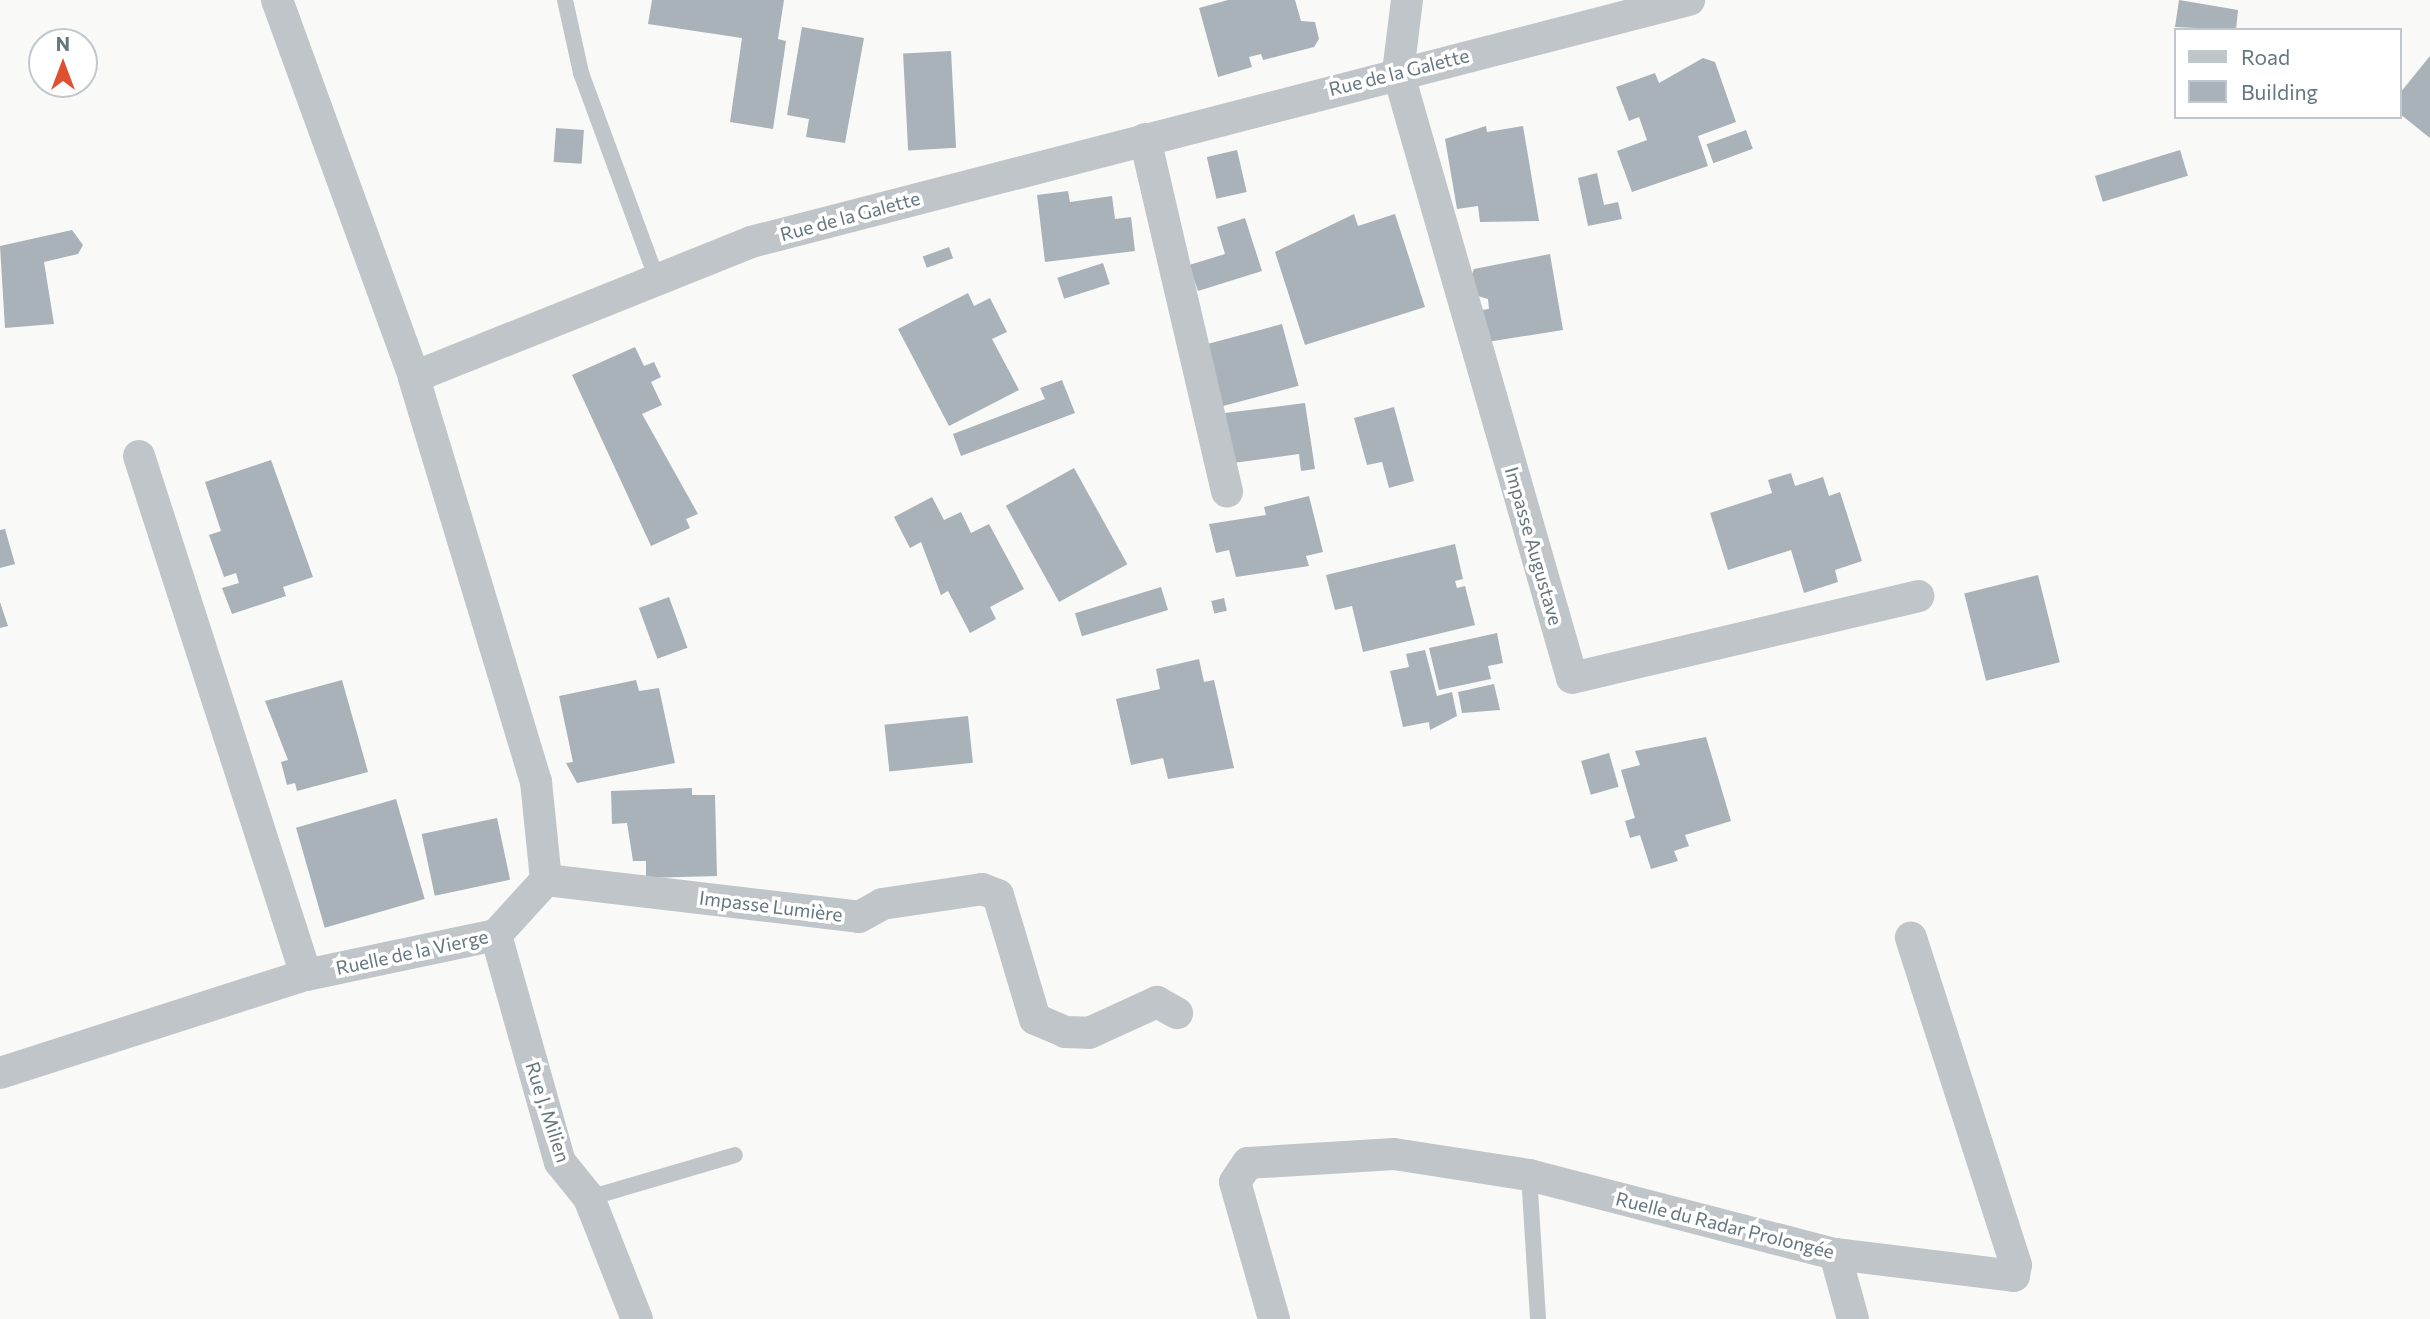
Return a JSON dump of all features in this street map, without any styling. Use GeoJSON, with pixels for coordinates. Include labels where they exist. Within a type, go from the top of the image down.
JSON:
{"type":"FeatureCollection","features":[{"type":"Feature","properties":{"kind":"street"},"geometry":{"type":"LineString","coordinates":[[277,0],[414,377],[536,782],[546,880]]}},
{"type":"Feature","properties":{"kind":"street"},"geometry":{"type":"LineString","coordinates":[[1398,72],[1407,0]]}},
{"type":"Feature","properties":{"kind":"street","name":"Rue de la Galette"},"geometry":{"type":"LineString","coordinates":[[414,377],[751,242],[1398,72],[1689,0]]}},
{"type":"Feature","properties":{"kind":"street","name":"Impasse Augustave"},"geometry":{"type":"LineString","coordinates":[[1398,72],[1572,678],[1918,596]]}},
{"type":"Feature","properties":{"kind":"street"},"geometry":{"type":"LineString","coordinates":[[1145,139],[1227,492]]}},
{"type":"Feature","properties":{"kind":"street"},"geometry":{"type":"LineString","coordinates":[[139,456],[306,975]]}},
{"type":"Feature","properties":{"kind":"street","name":"Ruelle de la Vierge"},"geometry":{"type":"LineString","coordinates":[[0,1073],[306,975],[496,934],[546,880]]}},
{"type":"Feature","properties":{"kind":"street","name":"Impasse Lumière"},"geometry":{"type":"LineString","coordinates":[[546,880],[859,917],[882,904],[982,889],[998,895],[1035,1019],[1065,1032],[1089,1033],[1157,1002],[1177,1013]]}},
{"type":"Feature","properties":{"kind":"street","name":"Rue J. Milien"},"geometry":{"type":"LineString","coordinates":[[496,934],[560,1162],[589,1198],[637,1319]]}},
{"type":"Feature","properties":{"kind":"street","name":"Ruelle du Radar Prolongée"},"geometry":{"type":"LineString","coordinates":[[1273,1319],[1236,1182],[1248,1163],[1394,1154],[1530,1175],[1835,1254],[2014,1276],[2016,1265],[1911,937]]}},
{"type":"Feature","properties":{"kind":"street"},"geometry":{"type":"LineString","coordinates":[[1835,1254],[1853,1319]]}},
{"type":"Feature","properties":{"kind":"lane"},"geometry":{"type":"LineString","coordinates":[[565,0],[581,73],[657,280]]}},
{"type":"Feature","properties":{"kind":"lane"},"geometry":{"type":"LineString","coordinates":[[589,1198],[734,1155]]}},
{"type":"Feature","properties":{"kind":"lane"},"geometry":{"type":"LineString","coordinates":[[1530,1175],[1538,1319]]}},
{"type":"Feature","properties":{"kind":"building"},"geometry":{"type":"Polygon","coordinates":[[[652,0],[784,0],[778,39],[786,41],[773,129],[730,122],[742,38],[648,24],[652,0]]]}},
{"type":"Feature","properties":{"kind":"building"},"geometry":{"type":"Polygon","coordinates":[[[1228,0],[1295,0],[1301,21],[1315,22],[1319,39],[1314,47],[1263,60],[1261,54],[1249,57],[1252,67],[1218,77],[1199,8],[1228,0]]]}},
{"type":"Feature","properties":{"kind":"building"},"geometry":{"type":"Polygon","coordinates":[[[2179,0],[2238,10],[2236,28],[2175,27],[2179,0]]]}},
{"type":"Feature","properties":{"kind":"building"},"geometry":{"type":"Polygon","coordinates":[[[802,27],[864,38],[845,143],[806,137],[809,119],[787,115],[802,27]]]}},
{"type":"Feature","properties":{"kind":"building"},"geometry":{"type":"Polygon","coordinates":[[[951,51],[956,148],[908,150],[903,54],[951,51]]]}},
{"type":"Feature","properties":{"kind":"building"},"geometry":{"type":"Polygon","coordinates":[[[2430,56],[2430,138],[2402,116],[2402,91],[2430,56]]]}},
{"type":"Feature","properties":{"kind":"building"},"geometry":{"type":"Polygon","coordinates":[[[1703,58],[1715,62],[1736,122],[1698,136],[1708,166],[1632,192],[1617,151],[1647,140],[1639,117],[1629,121],[1616,87],[1655,73],[1659,83],[1703,58]]]}},
{"type":"Feature","properties":{"kind":"building"},"geometry":{"type":"Polygon","coordinates":[[[1486,126],[1487,132],[1523,126],[1539,221],[1480,222],[1478,206],[1457,209],[1445,139],[1486,126]]]}},
{"type":"Feature","properties":{"kind":"building"},"geometry":{"type":"Polygon","coordinates":[[[556,128],[584,130],[582,164],[554,162],[556,128]]]}},
{"type":"Feature","properties":{"kind":"building"},"geometry":{"type":"Polygon","coordinates":[[[1746,130],[1753,149],[1713,163],[1707,144],[1746,130]]]}},
{"type":"Feature","properties":{"kind":"building"},"geometry":{"type":"Polygon","coordinates":[[[1237,150],[1247,192],[1216,199],[1207,157],[1237,150]]]}},
{"type":"Feature","properties":{"kind":"building"},"geometry":{"type":"Polygon","coordinates":[[[2180,150],[2188,176],[2103,202],[2095,176],[2180,150]]]}},
{"type":"Feature","properties":{"kind":"building"},"geometry":{"type":"Polygon","coordinates":[[[1597,173],[1604,205],[1618,202],[1622,219],[1588,226],[1578,178],[1597,173]]]}},
{"type":"Feature","properties":{"kind":"building"},"geometry":{"type":"Polygon","coordinates":[[[1068,191],[1070,202],[1112,196],[1115,219],[1131,217],[1135,251],[1045,262],[1037,195],[1068,191]]]}},
{"type":"Feature","properties":{"kind":"building"},"geometry":{"type":"Polygon","coordinates":[[[1354,214],[1358,226],[1395,214],[1425,307],[1305,345],[1275,252],[1354,214]]]}},
{"type":"Feature","properties":{"kind":"building"},"geometry":{"type":"Polygon","coordinates":[[[1245,218],[1262,271],[1198,291],[1189,265],[1225,254],[1217,227],[1245,218]]]}},
{"type":"Feature","properties":{"kind":"building"},"geometry":{"type":"Polygon","coordinates":[[[72,230],[83,245],[78,254],[44,262],[54,324],[5,328],[0,246],[72,230]]]}},
{"type":"Feature","properties":{"kind":"building"},"geometry":{"type":"Polygon","coordinates":[[[949,247],[953,258],[927,268],[923,257],[949,247]]]}},
{"type":"Feature","properties":{"kind":"building"},"geometry":{"type":"Polygon","coordinates":[[[1550,254],[1563,330],[1487,342],[1482,310],[1489,309],[1488,299],[1478,296],[1470,279],[1474,269],[1550,254]]]}},
{"type":"Feature","properties":{"kind":"building"},"geometry":{"type":"Polygon","coordinates":[[[1103,263],[1110,284],[1064,299],[1057,278],[1103,263]]]}},
{"type":"Feature","properties":{"kind":"building"},"geometry":{"type":"Polygon","coordinates":[[[968,293],[974,306],[990,298],[1007,332],[992,339],[1019,390],[949,426],[898,329],[968,293]]]}},
{"type":"Feature","properties":{"kind":"building"},"geometry":{"type":"Polygon","coordinates":[[[1282,324],[1299,386],[1220,407],[1204,345],[1282,324]]]}},
{"type":"Feature","properties":{"kind":"building"},"geometry":{"type":"Polygon","coordinates":[[[635,347],[644,366],[654,362],[661,377],[651,382],[662,405],[642,414],[698,514],[686,519],[690,528],[651,546],[572,375],[635,347]]]}},
{"type":"Feature","properties":{"kind":"building"},"geometry":{"type":"Polygon","coordinates":[[[1062,380],[1075,413],[961,456],[953,434],[1045,399],[1040,388],[1062,380]]]}},
{"type":"Feature","properties":{"kind":"building"},"geometry":{"type":"Polygon","coordinates":[[[1305,403],[1315,469],[1301,471],[1299,454],[1233,463],[1225,413],[1305,403]]]}},
{"type":"Feature","properties":{"kind":"building"},"geometry":{"type":"Polygon","coordinates":[[[1394,407],[1414,481],[1389,488],[1382,462],[1367,465],[1354,418],[1394,407]]]}},
{"type":"Feature","properties":{"kind":"building"},"geometry":{"type":"Polygon","coordinates":[[[271,460],[313,577],[283,587],[286,596],[232,614],[222,588],[239,583],[236,573],[224,577],[209,535],[221,531],[205,482],[271,460]]]}},
{"type":"Feature","properties":{"kind":"building"},"geometry":{"type":"Polygon","coordinates":[[[1074,468],[1127,564],[1059,602],[1006,506],[1074,468]]]}},
{"type":"Feature","properties":{"kind":"building"},"geometry":{"type":"Polygon","coordinates":[[[1791,473],[1795,486],[1823,477],[1829,496],[1840,492],[1862,561],[1835,570],[1838,582],[1804,593],[1791,550],[1728,570],[1710,513],[1772,493],[1768,480],[1791,473]]]}},
{"type":"Feature","properties":{"kind":"building"},"geometry":{"type":"Polygon","coordinates":[[[1309,496],[1323,552],[1306,556],[1309,566],[1236,577],[1229,550],[1216,553],[1209,524],[1266,515],[1264,507],[1309,496]]]}},
{"type":"Feature","properties":{"kind":"building"},"geometry":{"type":"Polygon","coordinates":[[[932,497],[944,520],[961,512],[971,533],[989,524],[1024,589],[990,607],[996,619],[970,633],[948,591],[941,595],[921,542],[910,548],[894,517],[932,497]]]}},
{"type":"Feature","properties":{"kind":"building"},"geometry":{"type":"Polygon","coordinates":[[[5,529],[15,564],[0,568],[0,530],[5,529]]]}},
{"type":"Feature","properties":{"kind":"building"},"geometry":{"type":"Polygon","coordinates":[[[1455,544],[1463,579],[1455,581],[1457,588],[1465,586],[1475,625],[1363,652],[1352,606],[1335,610],[1326,575],[1455,544]]]}},
{"type":"Feature","properties":{"kind":"building"},"geometry":{"type":"Polygon","coordinates":[[[2038,575],[2060,662],[1986,681],[1964,593],[2038,575]]]}},
{"type":"Feature","properties":{"kind":"building"},"geometry":{"type":"Polygon","coordinates":[[[1161,587],[1168,610],[1082,636],[1075,613],[1161,587]]]}},
{"type":"Feature","properties":{"kind":"building"},"geometry":{"type":"Polygon","coordinates":[[[669,597],[687,648],[657,659],[639,608],[669,597]]]}},
{"type":"Feature","properties":{"kind":"building"},"geometry":{"type":"Polygon","coordinates":[[[1224,598],[1227,611],[1214,614],[1211,601],[1224,598]]]}},
{"type":"Feature","properties":{"kind":"building"},"geometry":{"type":"Polygon","coordinates":[[[0,602],[8,626],[0,628],[0,602]]]}},
{"type":"Feature","properties":{"kind":"building"},"geometry":{"type":"Polygon","coordinates":[[[1497,633],[1503,663],[1488,666],[1491,679],[1439,690],[1429,648],[1497,633]]]}},
{"type":"Feature","properties":{"kind":"building"},"geometry":{"type":"Polygon","coordinates":[[[1425,650],[1437,696],[1452,692],[1457,716],[1430,730],[1429,722],[1403,727],[1390,671],[1409,667],[1406,654],[1425,650]]]}},
{"type":"Feature","properties":{"kind":"building"},"geometry":{"type":"Polygon","coordinates":[[[1199,659],[1204,682],[1214,680],[1234,768],[1168,779],[1163,758],[1131,765],[1116,699],[1160,689],[1156,669],[1199,659]]]}},
{"type":"Feature","properties":{"kind":"building"},"geometry":{"type":"Polygon","coordinates":[[[342,680],[368,772],[297,791],[295,783],[287,785],[281,762],[288,760],[265,701],[342,680]]]}},
{"type":"Feature","properties":{"kind":"building"},"geometry":{"type":"Polygon","coordinates":[[[636,680],[639,691],[659,688],[675,763],[577,783],[566,763],[573,762],[559,696],[636,680]]]}},
{"type":"Feature","properties":{"kind":"building"},"geometry":{"type":"Polygon","coordinates":[[[1494,684],[1500,710],[1462,713],[1458,692],[1494,684]]]}},
{"type":"Feature","properties":{"kind":"building"},"geometry":{"type":"Polygon","coordinates":[[[968,716],[973,763],[889,772],[884,725],[968,716]]]}},
{"type":"Feature","properties":{"kind":"building"},"geometry":{"type":"Polygon","coordinates":[[[1706,737],[1731,821],[1685,835],[1689,846],[1674,851],[1678,861],[1651,869],[1640,835],[1630,838],[1625,821],[1635,818],[1621,770],[1640,765],[1635,751],[1706,737]]]}},
{"type":"Feature","properties":{"kind":"building"},"geometry":{"type":"Polygon","coordinates":[[[1609,753],[1619,787],[1591,795],[1581,761],[1609,753]]]}},
{"type":"Feature","properties":{"kind":"building"},"geometry":{"type":"Polygon","coordinates":[[[692,788],[692,795],[715,795],[717,876],[646,878],[646,861],[633,861],[627,823],[612,824],[611,791],[692,788]]]}},
{"type":"Feature","properties":{"kind":"building"},"geometry":{"type":"Polygon","coordinates":[[[396,799],[425,899],[325,928],[296,828],[396,799]]]}},
{"type":"Feature","properties":{"kind":"building"},"geometry":{"type":"Polygon","coordinates":[[[497,818],[510,880],[435,896],[422,834],[497,818]]]}}]}
